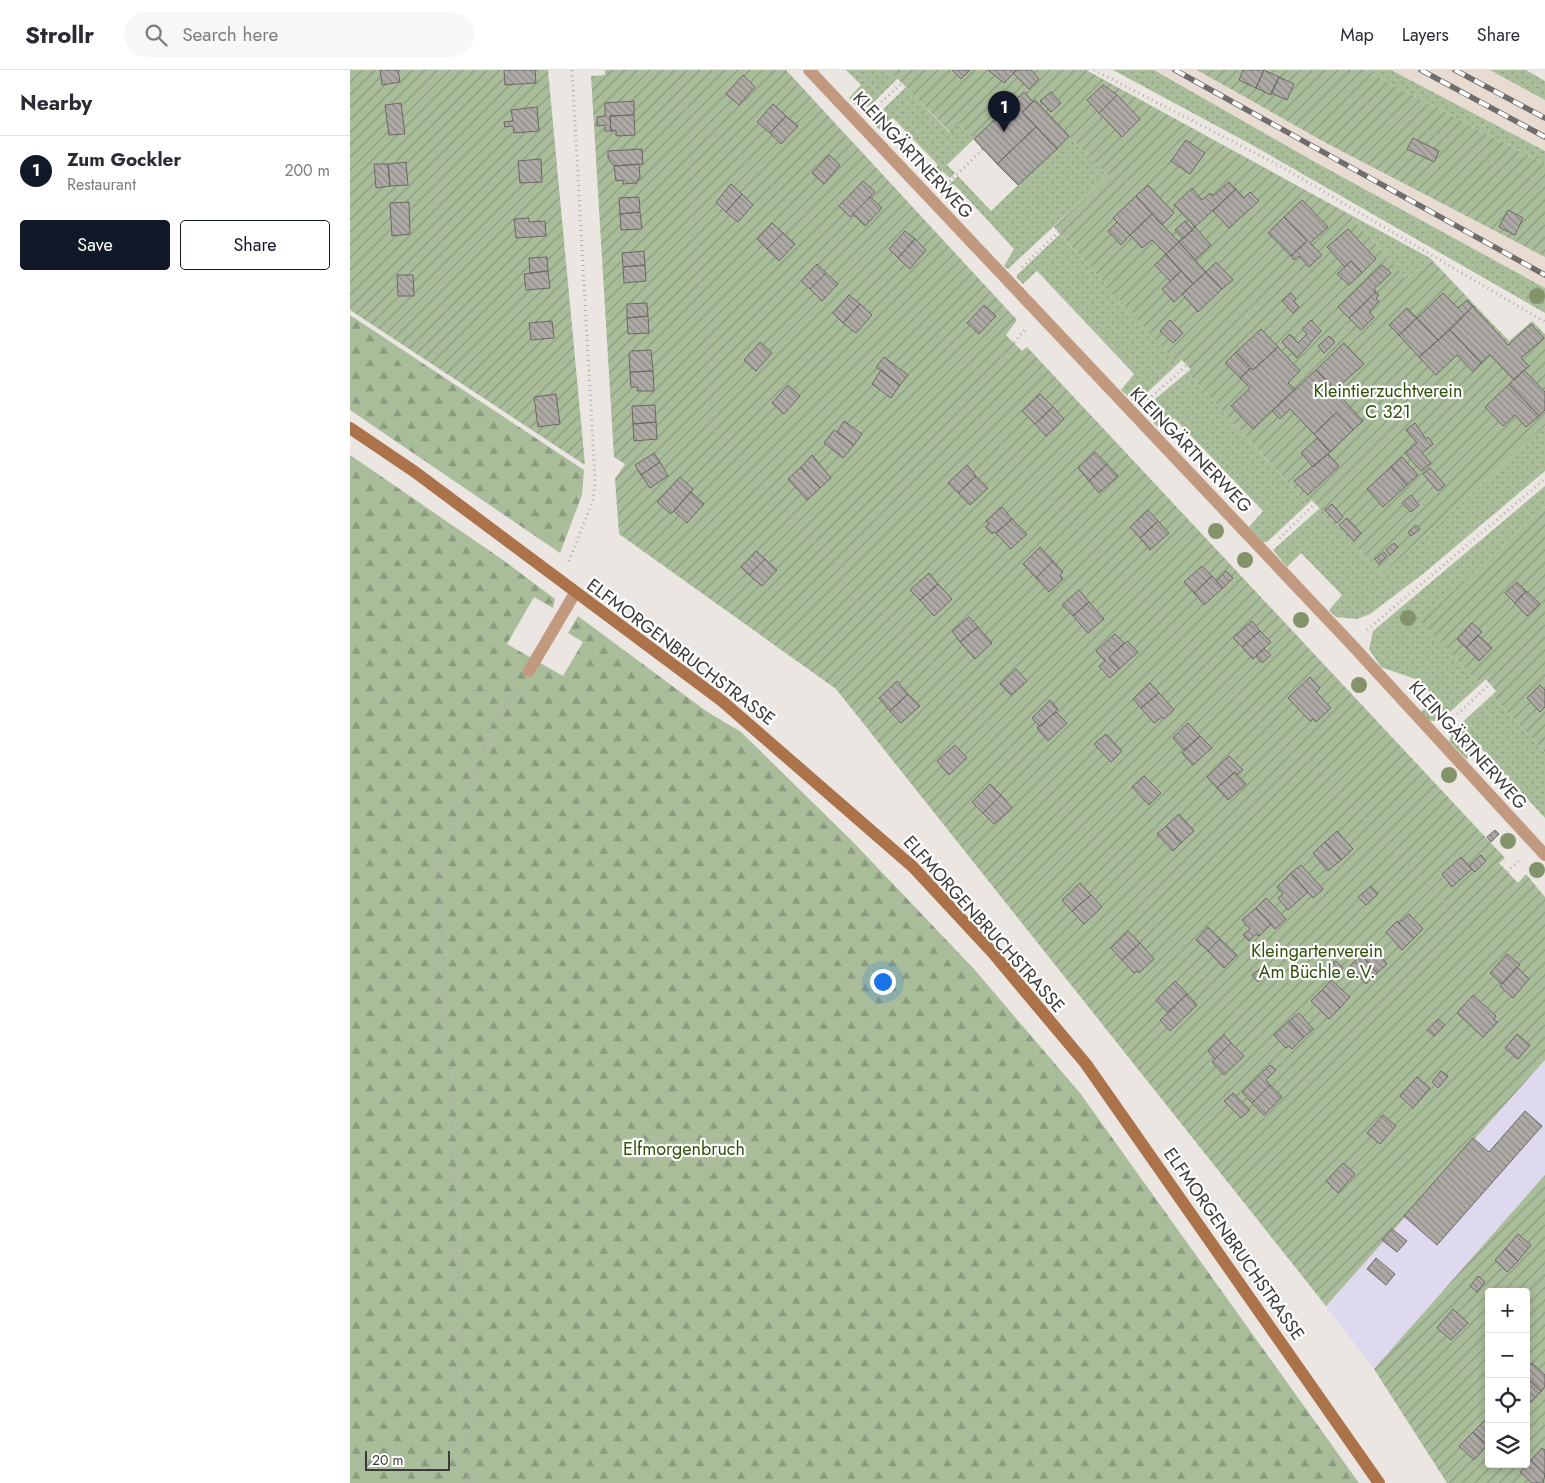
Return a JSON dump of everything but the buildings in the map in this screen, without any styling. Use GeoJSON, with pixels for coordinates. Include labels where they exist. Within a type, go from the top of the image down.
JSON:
{"type":"FeatureCollection","features":[{"type":"Feature","properties":{"kind":"main road","name":"ELFMORGENBRUCHSTRASSE"},"geometry":{"type":"LineString","coordinates":[[350,428],[415,472],[722,701],[913,867],[992,952],[1086,1064],[1379,1483]]}},
{"type":"Feature","properties":{"kind":"lane","name":"KLEINGÄRTNERWEG"},"geometry":{"type":"LineString","coordinates":[[809,70],[1352,644],[1541,850]]}},
{"type":"Feature","properties":{"kind":"lane"},"geometry":{"type":"LineString","coordinates":[[529,671],[575,593]]}},
{"type":"Feature","properties":{"kind":"path"},"geometry":{"type":"LineString","coordinates":[[350,295],[436,354],[448,336],[428,70]]}},
{"type":"Feature","properties":{"kind":"path"},"geometry":{"type":"LineString","coordinates":[[561,581],[593,500],[595,479],[572,70]]}},
{"type":"Feature","properties":{"kind":"path"},"geometry":{"type":"LineString","coordinates":[[694,70],[670,93],[984,377]]}},
{"type":"Feature","properties":{"kind":"path"},"geometry":{"type":"LineString","coordinates":[[859,123],[916,70]]}},
{"type":"Feature","properties":{"kind":"path"},"geometry":{"type":"LineString","coordinates":[[1094,70],[1282,167],[1545,322]]}},
{"type":"Feature","properties":{"kind":"path"},"geometry":{"type":"LineString","coordinates":[[1294,70],[1457,144],[1545,190]]}},
{"type":"Feature","properties":{"kind":"path"},"geometry":{"type":"LineString","coordinates":[[686,107],[713,430],[840,568],[846,592],[867,611],[885,614],[1149,898]]}},
{"type":"Feature","properties":{"kind":"path"},"geometry":{"type":"LineString","coordinates":[[1097,118],[1082,132],[1135,191]]}},
{"type":"Feature","properties":{"kind":"path"},"geometry":{"type":"LineString","coordinates":[[930,200],[983,149]]}},
{"type":"Feature","properties":{"kind":"path"},"geometry":{"type":"LineString","coordinates":[[1007,281],[1120,173]]}},
{"type":"Feature","properties":{"kind":"path"},"geometry":{"type":"LineString","coordinates":[[1133,414],[1292,270],[1436,420],[1478,382]]}},
{"type":"Feature","properties":{"kind":"path"},"geometry":{"type":"LineString","coordinates":[[840,568],[963,404],[1014,343]]}},
{"type":"Feature","properties":{"kind":"path"},"geometry":{"type":"LineString","coordinates":[[1265,552],[1418,402]]}},
{"type":"Feature","properties":{"kind":"path"},"geometry":{"type":"LineString","coordinates":[[963,404],[1298,762]]}},
{"type":"Feature","properties":{"kind":"path"},"geometry":{"type":"LineString","coordinates":[[1352,644],[1545,479]]}},
{"type":"Feature","properties":{"kind":"path"},"geometry":{"type":"LineString","coordinates":[[1435,735],[1545,633]]}},
{"type":"Feature","properties":{"kind":"path"},"geometry":{"type":"LineString","coordinates":[[468,1483],[439,867],[490,730],[529,671]]}},
{"type":"Feature","properties":{"kind":"path"},"geometry":{"type":"LineString","coordinates":[[1458,916],[1304,757],[1139,907],[1300,1080],[1305,1083],[1312,1081],[1458,916],[1541,850]]}},
{"type":"Feature","properties":{"kind":"path"},"geometry":{"type":"LineString","coordinates":[[1530,1288],[1545,1271]]}},
{"type":"Feature","properties":{"kind":"path"},"geometry":{"type":"LineString","coordinates":[[1460,1369],[1485,1341]]}},
{"type":"Feature","properties":{"kind":"shaded area"},"geometry":{"type":"Polygon","coordinates":[[[1154,70],[1197,70],[1328,144],[1545,257],[1545,288],[1315,162],[1154,70]]]}},
{"type":"Feature","properties":{"kind":"shaded area"},"geometry":{"type":"Polygon","coordinates":[[[1391,70],[1490,70],[1545,100],[1545,151],[1391,70]]]}},
{"type":"Feature","properties":{"kind":"shaded area"},"geometry":{"type":"Polygon","coordinates":[[[1545,1060],[1545,1175],[1374,1369],[1326,1306],[1545,1060]]]}},
{"type":"Feature","properties":{"kind":"green space"},"geometry":{"type":"Polygon","coordinates":[[[350,70],[548,70],[585,465],[350,310],[350,70]]]}},
{"type":"Feature","properties":{"kind":"green space","name":"Kleingartenverein Am Büchle e.V."},"geometry":{"type":"Polygon","coordinates":[[[605,70],[786,70],[1017,320],[1006,335],[1022,351],[1027,347],[1505,858],[1499,863],[1518,883],[1526,874],[1545,897],[1545,1060],[1326,1306],[836,689],[619,534],[615,479],[625,464],[614,457],[591,76],[605,75],[605,70]]]}},
{"type":"Feature","properties":{"kind":"green space"},"geometry":{"type":"Polygon","coordinates":[[[846,70],[889,70],[898,78],[870,106],[858,108],[849,98],[861,85],[846,70]]]}},
{"type":"Feature","properties":{"kind":"green space","name":"Kleintierzuchtverein C 321"},"geometry":{"type":"Polygon","coordinates":[[[889,70],[1086,70],[1349,214],[1407,279],[1430,258],[1509,341],[1532,321],[1545,334],[1545,426],[1382,575],[1310,498],[1306,502],[1190,376],[1193,372],[1180,358],[1176,362],[1054,227],[1108,176],[1070,137],[1018,185],[959,124],[950,132],[889,70]]]}},
{"type":"Feature","properties":{"kind":"green space"},"geometry":{"type":"Polygon","coordinates":[[[1113,70],[1154,70],[1315,162],[1545,288],[1545,313],[1254,146],[1113,70]]]}},
{"type":"Feature","properties":{"kind":"green space"},"geometry":{"type":"Polygon","coordinates":[[[1197,70],[1364,70],[1545,164],[1545,257],[1328,144],[1197,70]]]}},
{"type":"Feature","properties":{"kind":"green space"},"geometry":{"type":"Polygon","coordinates":[[[1364,70],[1391,70],[1545,151],[1545,164],[1364,70]]]}},
{"type":"Feature","properties":{"kind":"green space"},"geometry":{"type":"Polygon","coordinates":[[[1490,70],[1526,70],[1545,81],[1545,100],[1490,70]]]}},
{"type":"Feature","properties":{"kind":"green space"},"geometry":{"type":"Polygon","coordinates":[[[906,87],[949,132],[959,124],[974,139],[947,165],[955,173],[950,178],[942,171],[930,182],[926,177],[938,165],[893,118],[881,130],[875,126],[879,113],[906,87]]]}},
{"type":"Feature","properties":{"kind":"green space"},"geometry":{"type":"Polygon","coordinates":[[[1069,136],[1108,176],[1008,269],[1004,266],[1014,249],[956,186],[943,194],[941,193],[958,176],[991,211],[1069,136]]]}},
{"type":"Feature","properties":{"kind":"green space"},"geometry":{"type":"Polygon","coordinates":[[[1349,214],[1430,258],[1407,279],[1349,214]]]}},
{"type":"Feature","properties":{"kind":"green space"},"geometry":{"type":"Polygon","coordinates":[[[1060,234],[1176,361],[1180,358],[1182,360],[1138,401],[1133,401],[1121,390],[1134,374],[1037,271],[1023,284],[1017,278],[1017,275],[1060,234]]]}},
{"type":"Feature","properties":{"kind":"green space"},"geometry":{"type":"Polygon","coordinates":[[[350,315],[584,470],[582,495],[560,553],[350,410],[350,315]]]}},
{"type":"Feature","properties":{"kind":"green space"},"geometry":{"type":"Polygon","coordinates":[[[1191,369],[1194,373],[1190,376],[1305,501],[1310,498],[1312,500],[1267,542],[1263,542],[1249,527],[1263,511],[1174,418],[1160,430],[1146,414],[1154,400],[1191,369]]]}},
{"type":"Feature","properties":{"kind":"green space"},"geometry":{"type":"Polygon","coordinates":[[[1545,426],[1545,471],[1423,574],[1370,614],[1357,619],[1336,617],[1329,610],[1342,595],[1301,553],[1287,567],[1273,550],[1320,508],[1382,575],[1545,426]]]}},
{"type":"Feature","properties":{"kind":"green space","name":"Elfmorgenbruch"},"geometry":{"type":"Polygon","coordinates":[[[350,455],[503,560],[555,599],[553,608],[534,597],[507,644],[563,676],[583,642],[568,633],[578,616],[706,711],[741,732],[854,843],[974,969],[1080,1093],[1359,1483],[350,1483],[350,455]]]}},
{"type":"Feature","properties":{"kind":"green space"},"geometry":{"type":"Polygon","coordinates":[[[1545,486],[1545,507],[1422,621],[1478,682],[1484,676],[1486,679],[1440,721],[1430,721],[1421,712],[1436,698],[1418,680],[1381,667],[1369,649],[1373,631],[1545,486]]]}},
{"type":"Feature","properties":{"kind":"green space"},"geometry":{"type":"Polygon","coordinates":[[[1545,507],[1545,753],[1492,695],[1496,691],[1484,677],[1478,682],[1421,621],[1545,507]]]}},
{"type":"Feature","properties":{"kind":"green space"},"geometry":{"type":"Polygon","coordinates":[[[1492,695],[1545,753],[1545,818],[1480,747],[1466,759],[1449,741],[1453,731],[1492,695]]]}},
{"type":"Feature","properties":{"kind":"green space"},"geometry":{"type":"Polygon","coordinates":[[[1545,1175],[1545,1483],[1447,1483],[1374,1369],[1545,1175]]]}},
{"type":"Feature","properties":{"kind":"railway"},"geometry":{"type":"LineString","coordinates":[[1175,70],[1545,275]]}},
{"type":"Feature","properties":{"kind":"railway"},"geometry":{"type":"LineString","coordinates":[[1421,70],[1545,137]]}},
{"type":"Feature","properties":{"kind":"railway"},"geometry":{"type":"LineString","coordinates":[[1455,70],[1545,118]]}},
{"type":"Feature","properties":{"kind":"place","name":"Zum Gockler"},"geometry":{"type":"Point","coordinates":[1004,132]}}]}
